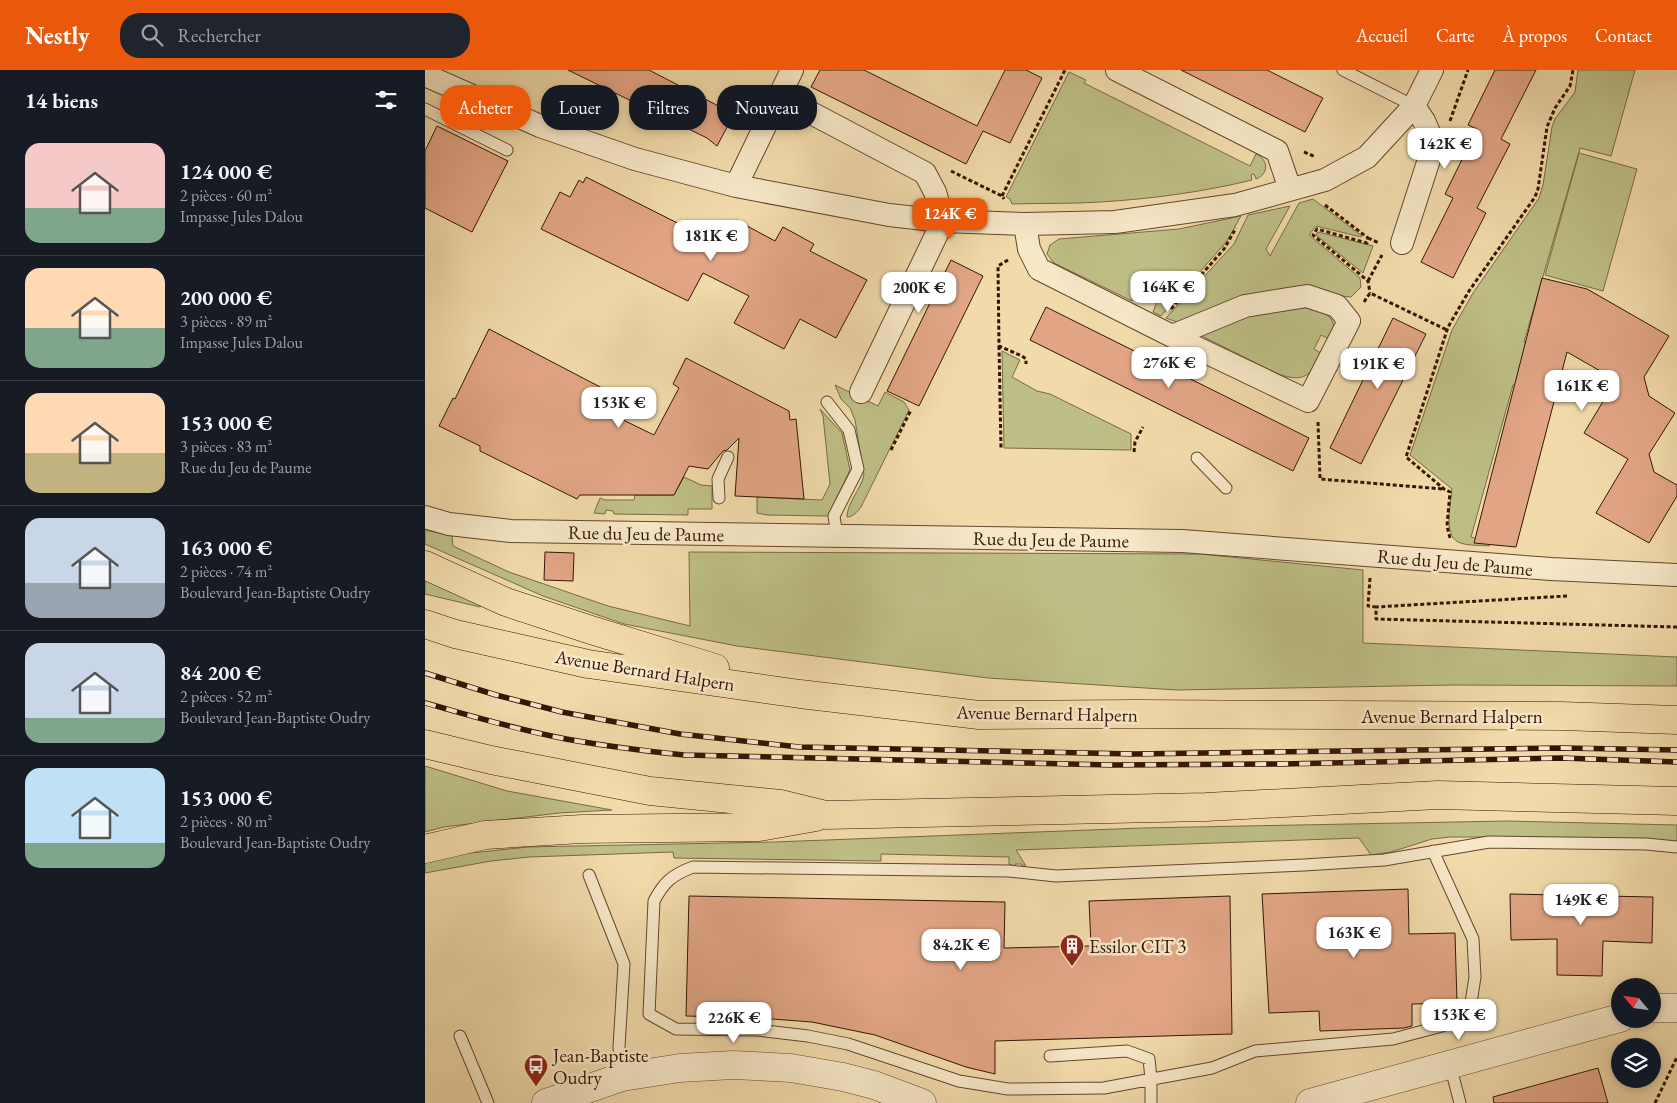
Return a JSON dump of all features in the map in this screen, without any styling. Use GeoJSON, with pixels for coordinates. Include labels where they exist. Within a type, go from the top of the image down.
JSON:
{"type":"FeatureCollection","features":[{"type":"Feature","properties":{"kind":"highway"},"geometry":{"type":"LineString","coordinates":[[425,565],[506,602],[800,694]]}},
{"type":"Feature","properties":{"kind":"highway","name":"Avenue Bernard Halpern"},"geometry":{"type":"LineString","coordinates":[[425,624],[455,634],[588,664],[800,694],[979,715],[1491,716],[1677,720]]}},
{"type":"Feature","properties":{"kind":"highway"},"geometry":{"type":"LineString","coordinates":[[425,744],[491,760],[650,791],[781,804],[827,815]]}},
{"type":"Feature","properties":{"kind":"highway"},"geometry":{"type":"LineString","coordinates":[[425,849],[485,835],[582,828],[759,827],[827,815],[1206,806],[1438,795],[1677,802]]}},
{"type":"Feature","properties":{"kind":"street"},"geometry":{"type":"LineString","coordinates":[[784,85],[792,70]]}},
{"type":"Feature","properties":{"kind":"street"},"geometry":{"type":"LineString","coordinates":[[1117,70],[1277,152],[1290,189]]}},
{"type":"Feature","properties":{"kind":"street"},"geometry":{"type":"LineString","coordinates":[[425,75],[540,126],[635,159],[736,186],[889,215],[943,221],[1025,224],[1115,222],[1235,205],[1325,180],[1367,157],[1414,106],[1432,70]]}},
{"type":"Feature","properties":{"kind":"street"},"geometry":{"type":"LineString","coordinates":[[1393,247],[1434,144],[1424,121],[1414,106]]}},
{"type":"Feature","properties":{"kind":"street"},"geometry":{"type":"LineString","coordinates":[[817,116],[925,173],[935,192],[943,221],[861,392]]}},
{"type":"Feature","properties":{"kind":"street"},"geometry":{"type":"LineString","coordinates":[[736,186],[763,130]]}},
{"type":"Feature","properties":{"kind":"street"},"geometry":{"type":"LineString","coordinates":[[1025,224],[1029,249],[1039,269],[1172,336],[1308,401],[1349,321],[1337,306],[1307,296],[1245,306],[1172,336]]}},
{"type":"Feature","properties":{"kind":"street","name":"Rue du Jeu de Paume"},"geometry":{"type":"LineString","coordinates":[[425,517],[449,524],[511,531],[1182,541],[1551,569],[1677,575]]}},
{"type":"Feature","properties":{"kind":"street"},"geometry":{"type":"LineString","coordinates":[[1661,1008],[1677,1008]]}},
{"type":"Feature","properties":{"kind":"street"},"geometry":{"type":"LineString","coordinates":[[1310,1103],[1611,1020]]}},
{"type":"Feature","properties":{"kind":"street"},"geometry":{"type":"LineString","coordinates":[[546,1103],[622,1077],[704,1066],[733,1065],[791,1068],[851,1079],[874,1085],[922,1103]]}},
{"type":"Feature","properties":{"kind":"lane"},"geometry":{"type":"LineString","coordinates":[[1343,70],[1414,106]]}},
{"type":"Feature","properties":{"kind":"lane"},"geometry":{"type":"LineString","coordinates":[[425,109],[507,150]]}},
{"type":"Feature","properties":{"kind":"lane"},"geometry":{"type":"LineString","coordinates":[[827,402],[849,430],[858,469],[834,516],[837,536]]}},
{"type":"Feature","properties":{"kind":"lane"},"geometry":{"type":"LineString","coordinates":[[719,498],[718,479],[728,457]]}},
{"type":"Feature","properties":{"kind":"lane"},"geometry":{"type":"LineString","coordinates":[[1197,458],[1226,488]]}},
{"type":"Feature","properties":{"kind":"lane"},"geometry":{"type":"LineString","coordinates":[[1433,851],[1473,939],[1475,977],[1470,1010],[1442,1026],[1393,1039],[1255,1052],[1212,1068],[1104,1088],[1008,1089],[959,1081],[848,1044],[808,1036],[757,1030],[676,1029],[649,1014],[654,901],[661,888],[677,873],[693,867],[1009,871],[1056,876],[1375,861],[1433,851],[1489,842],[1646,844],[1677,847]]}},
{"type":"Feature","properties":{"kind":"lane"},"geometry":{"type":"LineString","coordinates":[[589,876],[624,964],[619,1047],[622,1077]]}},
{"type":"Feature","properties":{"kind":"lane"},"geometry":{"type":"LineString","coordinates":[[460,1036],[488,1103]]}},
{"type":"Feature","properties":{"kind":"lane"},"geometry":{"type":"LineString","coordinates":[[1050,1056],[1127,1051],[1149,1059],[1151,1103]]}},
{"type":"Feature","properties":{"kind":"lane"},"geometry":{"type":"LineString","coordinates":[[1450,1065],[1460,1103]]}},
{"type":"Feature","properties":{"kind":"path"},"geometry":{"type":"LineString","coordinates":[[1002,196],[1065,70]]}},
{"type":"Feature","properties":{"kind":"path"},"geometry":{"type":"LineString","coordinates":[[1449,508],[1451,492],[1444,489],[1406,457],[1447,330],[1469,291],[1535,197],[1547,127],[1555,108],[1570,86],[1573,70]]}},
{"type":"Feature","properties":{"kind":"path"},"geometry":{"type":"LineString","coordinates":[[1296,148],[1318,158]]}},
{"type":"Feature","properties":{"kind":"path"},"geometry":{"type":"LineString","coordinates":[[1321,202],[1368,238],[1367,243],[1317,229],[1313,235],[1368,281],[1370,293],[1349,321]]}},
{"type":"Feature","properties":{"kind":"path"},"geometry":{"type":"LineString","coordinates":[[1368,281],[1393,247]]}},
{"type":"Feature","properties":{"kind":"path"},"geometry":{"type":"LineString","coordinates":[[1001,448],[998,266],[1029,249]]}},
{"type":"Feature","properties":{"kind":"path"},"geometry":{"type":"LineString","coordinates":[[1168,312],[1224,249]]}},
{"type":"Feature","properties":{"kind":"path"},"geometry":{"type":"LineString","coordinates":[[1370,293],[1447,330]]}},
{"type":"Feature","properties":{"kind":"path"},"geometry":{"type":"LineString","coordinates":[[999,346],[1022,356],[1026,359],[1026,364]]}},
{"type":"Feature","properties":{"kind":"path"},"geometry":{"type":"LineString","coordinates":[[1308,401],[1318,418],[1320,479],[1444,489]]}},
{"type":"Feature","properties":{"kind":"path"},"geometry":{"type":"LineString","coordinates":[[891,450],[911,410]]}},
{"type":"Feature","properties":{"kind":"path"},"geometry":{"type":"LineString","coordinates":[[1134,452],[1135,442],[1143,427]]}},
{"type":"Feature","properties":{"kind":"path"},"geometry":{"type":"LineString","coordinates":[[1371,572],[1368,606],[1376,607],[1568,596]]}},
{"type":"Feature","properties":{"kind":"path"},"geometry":{"type":"LineString","coordinates":[[1376,607],[1376,619],[1677,628]]}},
{"type":"Feature","properties":{"kind":"path"},"geometry":{"type":"LineString","coordinates":[[1655,1103],[1677,1057]]}},
{"type":"Feature","properties":{"kind":"green space"},"geometry":{"type":"Polygon","coordinates":[[[1578,70],[1635,70],[1611,156],[1580,148],[1524,342],[1544,347],[1532,390],[1513,385],[1471,537],[1492,543],[1489,546],[1469,545],[1458,542],[1453,538],[1451,532],[1449,525],[1452,489],[1410,455],[1452,330],[1473,293],[1539,198],[1543,185],[1552,127],[1555,119],[1575,92],[1578,70]]]}},
{"type":"Feature","properties":{"kind":"green space"},"geometry":{"type":"Polygon","coordinates":[[[1069,72],[1086,80],[1084,83],[1250,166],[1256,154],[1265,163],[1266,167],[1263,174],[1256,179],[1254,174],[1251,175],[1252,180],[1215,188],[1138,199],[1078,203],[1012,204],[1010,199],[1006,197],[1069,72]]]}},
{"type":"Feature","properties":{"kind":"green space"},"geometry":{"type":"Polygon","coordinates":[[[1579,153],[1637,169],[1603,291],[1545,275],[1579,153]]]}},
{"type":"Feature","properties":{"kind":"green space"},"geometry":{"type":"Polygon","coordinates":[[[1313,199],[1362,236],[1316,226],[1309,235],[1360,278],[1361,287],[1351,297],[1313,293],[1177,322],[1166,318],[1234,244],[1248,215],[1290,206],[1266,249],[1270,256],[1299,203],[1313,199]]]}},
{"type":"Feature","properties":{"kind":"green space"},"geometry":{"type":"Polygon","coordinates":[[[1241,216],[1227,241],[1161,316],[1153,312],[1157,302],[1137,292],[1132,301],[1054,263],[1047,254],[1050,245],[1059,239],[1179,229],[1241,216]]]}},
{"type":"Feature","properties":{"kind":"green space"},"geometry":{"type":"Polygon","coordinates":[[[1318,232],[1373,246],[1363,273],[1316,235],[1318,232]]]}},
{"type":"Feature","properties":{"kind":"green space"},"geometry":{"type":"Polygon","coordinates":[[[1307,306],[1325,314],[1334,326],[1331,340],[1321,335],[1314,349],[1324,355],[1310,373],[1305,376],[1294,378],[1278,374],[1194,332],[1234,318],[1307,306]]]}},
{"type":"Feature","properties":{"kind":"green space"},"geometry":{"type":"Polygon","coordinates":[[[1002,351],[1020,360],[1012,377],[1037,391],[1050,394],[1131,434],[1131,450],[1004,448],[1002,351]]]}},
{"type":"Feature","properties":{"kind":"green space"},"geometry":{"type":"Polygon","coordinates":[[[835,385],[878,406],[885,392],[904,402],[909,410],[861,507],[849,517],[847,517],[849,506],[864,475],[855,420],[850,408],[841,399],[835,385]]]}},
{"type":"Feature","properties":{"kind":"green space"},"geometry":{"type":"Polygon","coordinates":[[[820,409],[842,433],[850,470],[828,516],[767,515],[757,513],[757,497],[822,500],[830,484],[823,416],[820,409]]]}},
{"type":"Feature","properties":{"kind":"green space"},"geometry":{"type":"Polygon","coordinates":[[[684,477],[701,485],[712,486],[712,509],[688,509],[688,515],[614,514],[613,511],[606,510],[605,514],[594,513],[600,498],[605,500],[634,500],[635,495],[674,495],[684,477]]]}},
{"type":"Feature","properties":{"kind":"green space"},"geometry":{"type":"Polygon","coordinates":[[[425,530],[452,536],[453,546],[509,572],[608,606],[690,626],[689,552],[1200,554],[1363,570],[1363,643],[1677,657],[1677,686],[1453,685],[1177,690],[988,678],[737,646],[624,624],[543,596],[425,544],[425,530]]]}},
{"type":"Feature","properties":{"kind":"green space"},"geometry":{"type":"Polygon","coordinates":[[[425,573],[485,599],[480,607],[425,594],[425,573]]]}},
{"type":"Feature","properties":{"kind":"green space"},"geometry":{"type":"Polygon","coordinates":[[[425,766],[507,791],[612,810],[559,813],[444,827],[425,832],[425,766]]]}},
{"type":"Feature","properties":{"kind":"green space"},"geometry":{"type":"Polygon","coordinates":[[[1506,821],[1677,825],[1677,842],[1450,837],[1432,839],[1391,852],[1371,855],[1359,838],[1016,850],[1026,866],[1022,866],[1022,864],[1015,864],[1015,866],[1009,864],[1009,857],[881,854],[881,861],[674,858],[673,852],[529,857],[491,861],[425,873],[425,861],[451,855],[528,847],[774,842],[1142,828],[1506,821]]]}},
{"type":"Feature","properties":{"kind":"building"},"geometry":{"type":"Polygon","coordinates":[[[568,70],[649,70],[678,85],[629,85],[629,100],[619,95],[619,85],[599,85],[568,70]]]}},
{"type":"Feature","properties":{"kind":"building"},"geometry":{"type":"Polygon","coordinates":[[[820,70],[864,70],[977,126],[1005,70],[1026,70],[1042,78],[1010,143],[983,131],[966,164],[817,90],[817,85],[812,85],[820,70]]]}},
{"type":"Feature","properties":{"kind":"building"},"geometry":{"type":"Polygon","coordinates":[[[1181,70],[1267,70],[1323,98],[1305,132],[1181,70]]]}},
{"type":"Feature","properties":{"kind":"building"},"geometry":{"type":"Polygon","coordinates":[[[1495,70],[1536,70],[1501,139],[1510,144],[1477,208],[1486,213],[1453,278],[1421,262],[1453,198],[1445,194],[1477,129],[1468,125],[1495,70]]]}},
{"type":"Feature","properties":{"kind":"building"},"geometry":{"type":"Polygon","coordinates":[[[707,100],[717,105],[717,130],[726,130],[717,146],[707,138],[691,130],[707,130],[707,100]]]}},
{"type":"Feature","properties":{"kind":"building"},"geometry":{"type":"Polygon","coordinates":[[[437,126],[440,127],[440,130],[445,130],[508,161],[472,232],[425,208],[425,151],[437,126]]]}},
{"type":"Feature","properties":{"kind":"building"},"geometry":{"type":"Polygon","coordinates":[[[586,177],[723,246],[736,220],[775,241],[783,227],[814,244],[810,251],[867,280],[836,338],[800,319],[784,349],[734,323],[749,296],[703,273],[688,301],[541,229],[560,192],[570,197],[579,180],[583,183],[586,177]]]}},
{"type":"Feature","properties":{"kind":"building"},"geometry":{"type":"Polygon","coordinates":[[[951,260],[983,276],[919,406],[887,391],[951,260]]]}},
{"type":"Feature","properties":{"kind":"building"},"geometry":{"type":"Polygon","coordinates":[[[1542,278],[1587,289],[1669,336],[1644,377],[1649,396],[1675,413],[1649,454],[1654,472],[1677,485],[1677,496],[1649,543],[1596,513],[1628,459],[1584,433],[1616,380],[1567,352],[1516,547],[1474,543],[1542,278]]]}},
{"type":"Feature","properties":{"kind":"building"},"geometry":{"type":"Polygon","coordinates":[[[1046,307],[1309,438],[1293,471],[1030,340],[1046,307]]]}},
{"type":"Feature","properties":{"kind":"building"},"geometry":{"type":"Polygon","coordinates":[[[1393,318],[1426,334],[1361,464],[1330,448],[1393,318]]]}},
{"type":"Feature","properties":{"kind":"building"},"geometry":{"type":"Polygon","coordinates":[[[489,329],[627,401],[619,418],[654,435],[679,388],[673,384],[686,358],[789,411],[790,420],[796,419],[804,499],[735,496],[739,438],[727,450],[723,451],[708,469],[689,466],[674,495],[580,495],[577,499],[480,451],[480,446],[439,426],[453,398],[455,399],[489,329]]]}},
{"type":"Feature","properties":{"kind":"building"},"geometry":{"type":"Polygon","coordinates":[[[545,552],[574,553],[573,581],[544,580],[545,552]]]}},
{"type":"Feature","properties":{"kind":"building"},"geometry":{"type":"Polygon","coordinates":[[[1408,889],[1409,934],[1455,933],[1457,1003],[1412,1004],[1412,1026],[1404,1028],[1320,1031],[1319,1011],[1269,1013],[1262,894],[1408,889]]]}},
{"type":"Feature","properties":{"kind":"building"},"geometry":{"type":"Polygon","coordinates":[[[1510,894],[1653,897],[1652,943],[1603,941],[1602,976],[1557,975],[1557,939],[1511,940],[1510,894]]]}},
{"type":"Feature","properties":{"kind":"building","name":"Essilor CIT 3"},"geometry":{"type":"Polygon","coordinates":[[[689,896],[1005,902],[1004,948],[1091,946],[1089,901],[1230,896],[1232,1034],[995,1041],[995,1074],[966,1067],[875,1035],[812,1022],[686,1016],[689,896]]]}},
{"type":"Feature","properties":{"kind":"building"},"geometry":{"type":"Polygon","coordinates":[[[1598,1068],[1608,1103],[1494,1103],[1493,1097],[1598,1068]]]}},
{"type":"Feature","properties":{"kind":"railway"},"geometry":{"type":"LineString","coordinates":[[425,673],[496,695],[562,712],[680,734],[799,747],[1134,754],[1562,748],[1677,750]]}},
{"type":"Feature","properties":{"kind":"railway"},"geometry":{"type":"LineString","coordinates":[[425,703],[566,739],[684,755],[1111,765],[1282,764],[1561,758],[1677,762]]}},
{"type":"Feature","properties":{"kind":"place","name":"Essilor CIT 3"},"geometry":{"type":"Point","coordinates":[1072,967]}},
{"type":"Feature","properties":{"kind":"place","name":"Jean-Baptiste Oudry"},"geometry":{"type":"Point","coordinates":[536,1087]}}]}
